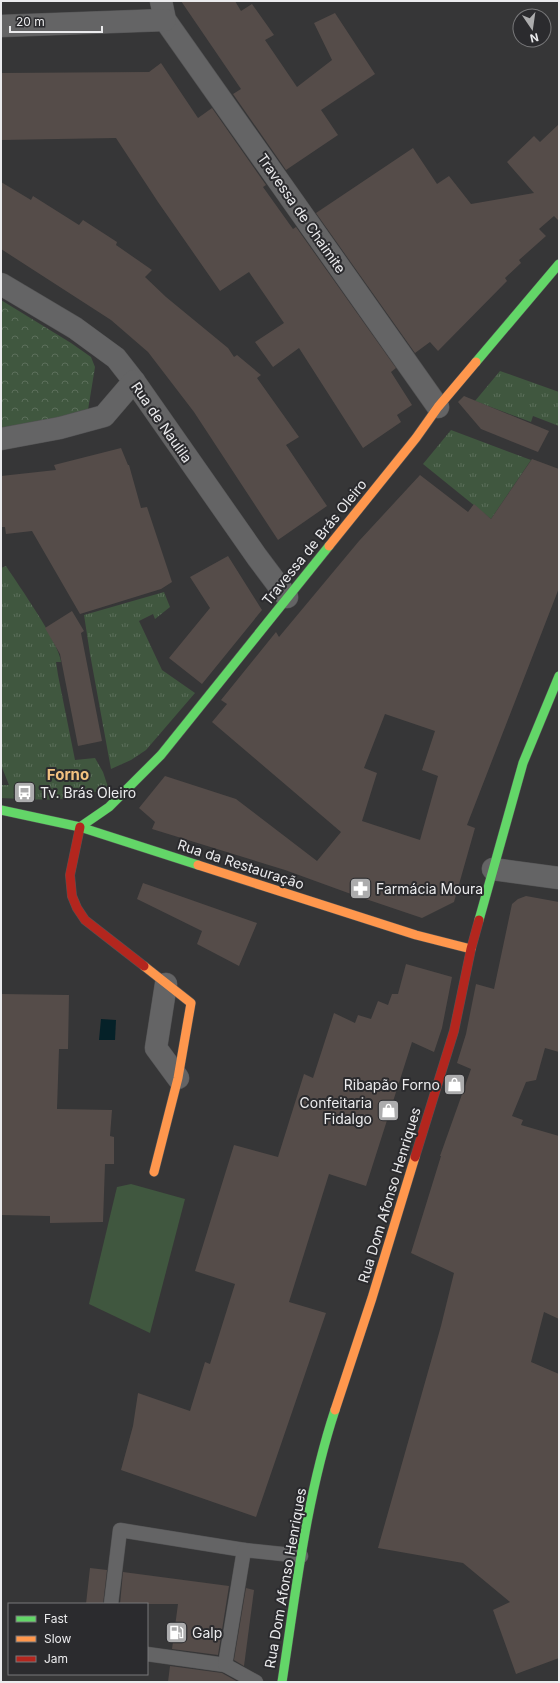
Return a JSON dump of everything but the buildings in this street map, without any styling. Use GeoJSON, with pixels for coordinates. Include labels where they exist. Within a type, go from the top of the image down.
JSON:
{"type":"FeatureCollection","features":[{"type":"Feature","properties":{"kind":"street"},"geometry":{"type":"LineString","coordinates":[[1,26],[163,10]]}},
{"type":"Feature","properties":{"kind":"street","name":"Travessa de Chaimite"},"geometry":{"type":"LineString","coordinates":[[163,10],[438,406]]}},
{"type":"Feature","properties":{"kind":"street","name":"Travessa de Brás Oleiro"},"geometry":{"type":"LineString","coordinates":[[80,827],[109,807],[161,755],[416,438],[438,406],[559,264]]}},
{"type":"Feature","properties":{"kind":"street","name":"Rua de Naulila"},"geometry":{"type":"LineString","coordinates":[[1,284],[75,328],[116,358],[134,381],[257,557],[287,597]]}},
{"type":"Feature","properties":{"kind":"street"},"geometry":{"type":"LineString","coordinates":[[1,439],[60,428],[104,416],[134,381]]}},
{"type":"Feature","properties":{"kind":"street","name":"Rua Dom Afonso Henriques"},"geometry":{"type":"LineString","coordinates":[[282,1682],[308,1516],[329,1429],[372,1298],[454,1031],[471,950],[523,763],[559,676]]}},
{"type":"Feature","properties":{"kind":"street","name":"Rua da Restauração"},"geometry":{"type":"LineString","coordinates":[[1,810],[80,827],[416,935],[471,950]]}},
{"type":"Feature","properties":{"kind":"street"},"geometry":{"type":"LineString","coordinates":[[80,827],[70,867],[71,895],[76,909],[85,920],[166,984],[156,1048],[178,1078],[154,1172]]}},
{"type":"Feature","properties":{"kind":"street"},"geometry":{"type":"LineString","coordinates":[[493,869],[559,878]]}},
{"type":"Feature","properties":{"kind":"lane"},"geometry":{"type":"LineString","coordinates":[[111,1603],[120,1530],[244,1550],[301,1556]]}},
{"type":"Feature","properties":{"kind":"lane"},"geometry":{"type":"LineString","coordinates":[[225,1665],[244,1550]]}},
{"type":"Feature","properties":{"kind":"lane"},"geometry":{"type":"LineString","coordinates":[[148,1654],[225,1665],[256,1682]]}},
{"type":"Feature","properties":{"kind":"green space"},"geometry":{"type":"Polygon","coordinates":[[[1,300],[91,357],[95,367],[88,410],[1,432],[1,300]]]}},
{"type":"Feature","properties":{"kind":"green space"},"geometry":{"type":"Polygon","coordinates":[[[500,371],[559,392],[559,426],[533,416],[531,422],[475,401],[500,371]]]}},
{"type":"Feature","properties":{"kind":"green space"},"geometry":{"type":"Polygon","coordinates":[[[451,430],[531,460],[491,519],[423,464],[451,430]]]}},
{"type":"Feature","properties":{"kind":"green space"},"geometry":{"type":"Polygon","coordinates":[[[6,566],[38,614],[59,653],[61,662],[56,662],[75,760],[95,758],[103,772],[108,787],[81,796],[68,798],[42,800],[1,798],[1,785],[9,785],[1,765],[1,568],[6,566]]]}},
{"type":"Feature","properties":{"kind":"green space"},"geometry":{"type":"Polygon","coordinates":[[[164,592],[170,607],[155,619],[153,614],[139,621],[162,670],[195,693],[146,750],[131,760],[111,769],[84,615],[164,592]]]}},
{"type":"Feature","properties":{"kind":"green space"},"geometry":{"type":"Polygon","coordinates":[[[131,1184],[185,1199],[150,1333],[89,1304],[117,1187],[131,1184]]]}},
{"type":"Feature","properties":{"kind":"water"},"geometry":{"type":"Polygon","coordinates":[[[101,1019],[116,1020],[115,1040],[99,1040],[101,1019]]]}},
{"type":"Feature","properties":{"kind":"traffic: fast"},"geometry":{"type":"LineString","coordinates":[[476,362],[559,264]]}},
{"type":"Feature","properties":{"kind":"traffic: fast"},"geometry":{"type":"LineString","coordinates":[[80,827],[109,807],[161,755],[329,546]]}},
{"type":"Feature","properties":{"kind":"traffic: fast"},"geometry":{"type":"LineString","coordinates":[[479,920],[523,763],[559,676]]}},
{"type":"Feature","properties":{"kind":"traffic: fast"},"geometry":{"type":"LineString","coordinates":[[1,810],[80,827],[198,865]]}},
{"type":"Feature","properties":{"kind":"traffic: fast"},"geometry":{"type":"LineString","coordinates":[[282,1682],[297,1579],[309,1511],[316,1477],[335,1410]]}},
{"type":"Feature","properties":{"kind":"traffic: slow"},"geometry":{"type":"LineString","coordinates":[[329,546],[416,438],[438,407],[476,362]]}},
{"type":"Feature","properties":{"kind":"traffic: slow"},"geometry":{"type":"LineString","coordinates":[[198,865],[416,935],[471,949]]}},
{"type":"Feature","properties":{"kind":"traffic: slow"},"geometry":{"type":"LineString","coordinates":[[144,966],[191,1003],[178,1078],[154,1172]]}},
{"type":"Feature","properties":{"kind":"traffic: slow"},"geometry":{"type":"LineString","coordinates":[[335,1410],[372,1298],[415,1157]]}},
{"type":"Feature","properties":{"kind":"traffic: jam"},"geometry":{"type":"LineString","coordinates":[[80,827],[70,875],[72,896],[77,908],[85,920],[144,966]]}},
{"type":"Feature","properties":{"kind":"traffic: jam"},"geometry":{"type":"LineString","coordinates":[[415,1157],[454,1031],[471,949],[479,920]]}},
{"type":"Feature","properties":{"kind":"place","name":"Tv. Brás Oleiro"},"geometry":{"type":"Point","coordinates":[25,792]}},
{"type":"Feature","properties":{"kind":"place","name":"Farmácia Moura"},"geometry":{"type":"Point","coordinates":[360,888]}},
{"type":"Feature","properties":{"kind":"place","name":"Ribapão Forno"},"geometry":{"type":"Point","coordinates":[455,1084]}},
{"type":"Feature","properties":{"kind":"place","name":"Confeitaria Fidalgo"},"geometry":{"type":"Point","coordinates":[388,1110]}},
{"type":"Feature","properties":{"kind":"place","name":"Galp"},"geometry":{"type":"Point","coordinates":[176,1632]}},
{"type":"Feature","properties":{"kind":"district","name":"Forno"},"geometry":{"type":"Point","coordinates":[68,774]}}]}
